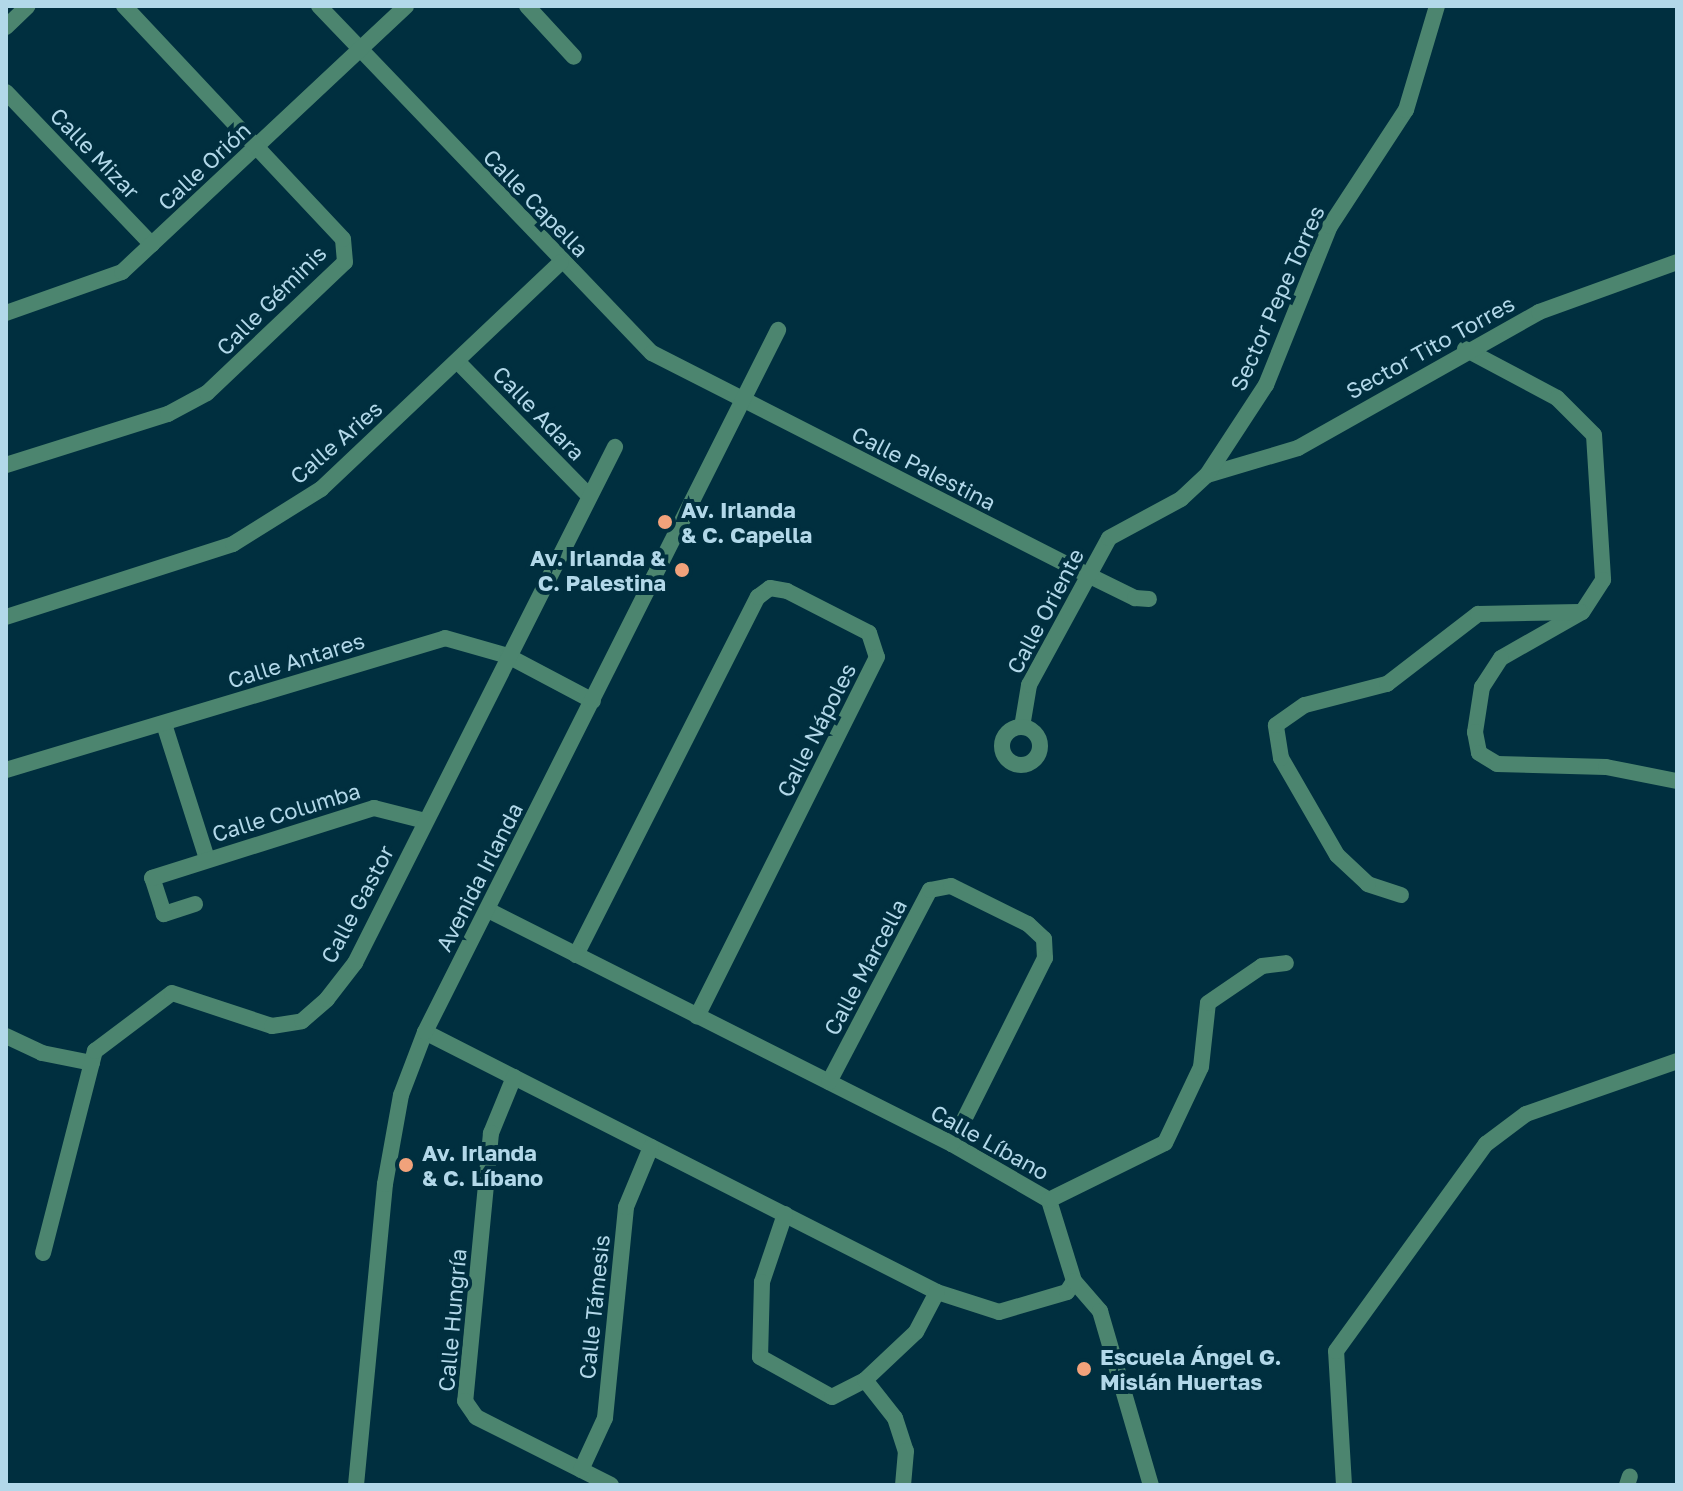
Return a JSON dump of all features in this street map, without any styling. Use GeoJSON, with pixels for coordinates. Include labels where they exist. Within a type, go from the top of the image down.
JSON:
{"type":"FeatureCollection","features":[{"type":"Feature","properties":{"kind":"street"},"geometry":{"type":"LineString","coordinates":[[6,27],[28,6]]}},
{"type":"Feature","properties":{"kind":"street","name":"Calle Géminis"},"geometry":{"type":"LineString","coordinates":[[6,465],[168,414],[207,393],[345,262],[343,239],[124,6]]}},
{"type":"Feature","properties":{"kind":"street","name":"Calle Capella"},"geometry":{"type":"LineString","coordinates":[[319,6],[561,262],[652,353],[743,401]]}},
{"type":"Feature","properties":{"kind":"street","name":"Calle Orión"},"geometry":{"type":"LineString","coordinates":[[6,313],[101,284],[152,245],[406,6]]}},
{"type":"Feature","properties":{"kind":"street"},"geometry":{"type":"LineString","coordinates":[[527,6],[574,57]]}},
{"type":"Feature","properties":{"kind":"street","name":"Sector Pepe Torres"},"geometry":{"type":"LineString","coordinates":[[1207,475],[1266,385],[1330,226],[1406,110],[1437,6]]}},
{"type":"Feature","properties":{"kind":"street","name":"Calle Mizar"},"geometry":{"type":"LineString","coordinates":[[6,92],[152,245]]}},
{"type":"Feature","properties":{"kind":"street","name":"Calle Aries"},"geometry":{"type":"LineString","coordinates":[[6,617],[233,544],[321,489],[561,262]]}},
{"type":"Feature","properties":{"kind":"street","name":"Sector Tito Torres"},"geometry":{"type":"LineString","coordinates":[[1207,475],[1298,448],[1465,349],[1539,312],[1677,262]]}},
{"type":"Feature","properties":{"kind":"street","name":"Avenida Irlanda"},"geometry":{"type":"LineString","coordinates":[[356,1485],[385,1184],[401,1095],[425,1032],[778,330]]}},
{"type":"Feature","properties":{"kind":"street"},"geometry":{"type":"LineString","coordinates":[[1465,349],[1557,398],[1594,435],[1603,580],[1582,612],[1501,658],[1482,687],[1475,732],[1479,753],[1497,764],[1606,767],[1677,781]]}},
{"type":"Feature","properties":{"kind":"street","name":"Calle Adara"},"geometry":{"type":"LineString","coordinates":[[457,361],[588,495]]}},
{"type":"Feature","properties":{"kind":"street","name":"Calle Palestina"},"geometry":{"type":"LineString","coordinates":[[743,401],[1135,598],[1149,599]]}},
{"type":"Feature","properties":{"kind":"street","name":"Calle Gastor"},"geometry":{"type":"LineString","coordinates":[[43,1253],[95,1051],[172,993],[272,1026],[302,1021],[327,999],[355,963],[588,495],[615,447]]}},
{"type":"Feature","properties":{"kind":"street","name":"Calle Oriente"},"geometry":{"type":"LineString","coordinates":[[1022,727],[1029,685],[1086,574],[1109,538],[1181,499],[1207,475]]}},
{"type":"Feature","properties":{"kind":"street","name":"Calle Nápoles"},"geometry":{"type":"LineString","coordinates":[[576,955],[758,597],[770,588],[787,591],[869,633],[877,657],[697,1016]]}},
{"type":"Feature","properties":{"kind":"street"},"geometry":{"type":"LineString","coordinates":[[1401,895],[1368,884],[1337,855],[1281,758],[1276,725],[1305,705],[1387,684],[1478,614],[1582,612]]}},
{"type":"Feature","properties":{"kind":"street","name":"Calle Antares"},"geometry":{"type":"LineString","coordinates":[[6,770],[445,638],[508,656],[593,701]]}},
{"type":"Feature","properties":{"kind":"street"},"geometry":{"type":"LineString","coordinates":[[164,724],[207,859]]}},
{"type":"Feature","properties":{"kind":"street","name":"Calle Columba"},"geometry":{"type":"LineString","coordinates":[[195,904],[164,914],[152,878],[374,808],[425,821]]}},
{"type":"Feature","properties":{"kind":"street","name":"Calle Marcella"},"geometry":{"type":"LineString","coordinates":[[829,1082],[930,890],[951,886],[1028,924],[1044,939],[1045,958],[952,1144]]}},
{"type":"Feature","properties":{"kind":"street","name":"Calle Líbano"},"geometry":{"type":"LineString","coordinates":[[488,910],[952,1144],[1049,1200],[1074,1281]]}},
{"type":"Feature","properties":{"kind":"street"},"geometry":{"type":"LineString","coordinates":[[1049,1200],[1165,1143],[1201,1067],[1208,1003],[1262,966],[1286,963]]}},
{"type":"Feature","properties":{"kind":"street"},"geometry":{"type":"LineString","coordinates":[[425,1032],[937,1292],[999,1312],[1067,1292],[1074,1281],[1100,1311],[1151,1485]]}},
{"type":"Feature","properties":{"kind":"street"},"geometry":{"type":"LineString","coordinates":[[6,1036],[42,1053],[92,1063]]}},
{"type":"Feature","properties":{"kind":"street"},"geometry":{"type":"LineString","coordinates":[[1344,1485],[1336,1351],[1486,1144],[1526,1114],[1677,1061]]}},
{"type":"Feature","properties":{"kind":"street","name":"Calle Hungría"},"geometry":{"type":"LineString","coordinates":[[514,1077],[491,1133],[465,1401],[476,1417],[611,1485]]}},
{"type":"Feature","properties":{"kind":"street","name":"Calle Támesis"},"geometry":{"type":"LineString","coordinates":[[581,1470],[605,1418],[626,1207],[651,1147]]}},
{"type":"Feature","properties":{"kind":"street"},"geometry":{"type":"LineString","coordinates":[[785,1214],[762,1282],[760,1357],[832,1397],[865,1380],[916,1332],[937,1292]]}},
{"type":"Feature","properties":{"kind":"street"},"geometry":{"type":"LineString","coordinates":[[865,1380],[895,1418],[906,1451],[903,1485]]}},
{"type":"Feature","properties":{"kind":"place","name":"Av. Irlanda & C. Capella"},"geometry":{"type":"Point","coordinates":[665,522]}},
{"type":"Feature","properties":{"kind":"place","name":"Av. Irlanda & C. Palestina"},"geometry":{"type":"Point","coordinates":[682,570]}},
{"type":"Feature","properties":{"kind":"place","name":"Av. Irlanda & C. Líbano"},"geometry":{"type":"Point","coordinates":[406,1165]}},
{"type":"Feature","properties":{"kind":"place","name":"Escuela Ángel G. Mislán Huertas"},"geometry":{"type":"Point","coordinates":[1084,1369]}}]}
